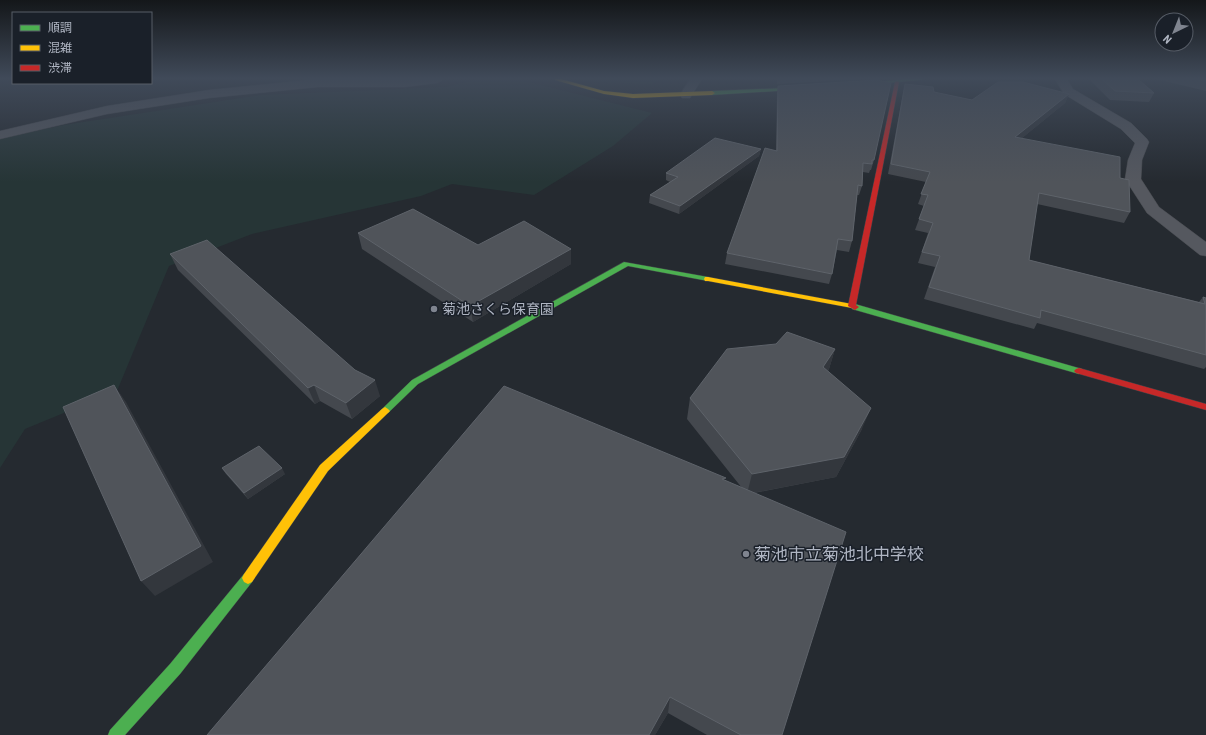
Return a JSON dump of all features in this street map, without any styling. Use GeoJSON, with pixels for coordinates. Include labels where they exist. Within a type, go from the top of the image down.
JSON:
{"type":"FeatureCollection","features":[{"type":"Feature","properties":{"kind":"main road"},"geometry":{"type":"LineString","coordinates":[[852,306],[891,113]]}},
{"type":"Feature","properties":{"kind":"main road"},"geometry":{"type":"LineString","coordinates":[[115,735],[175,669],[254,570],[324,468],[415,382],[627,264],[852,306],[1206,407]]}},
{"type":"Feature","properties":{"kind":"street"},"geometry":{"type":"LineString","coordinates":[[0,135],[93,113]]}},
{"type":"Feature","properties":{"kind":"street"},"geometry":{"type":"LineString","coordinates":[[1105,113],[1126,126],[1142,142],[1135,160],[1133,179],[1153,210],[1206,251]]}},
{"type":"Feature","properties":{"kind":"shaded area"},"geometry":{"type":"Polygon","coordinates":[[[141,113],[652,113],[613,146],[534,195],[452,184],[421,196],[252,234],[169,266],[117,391],[25,429],[0,468],[0,138],[64,125],[141,113]]]}},
{"type":"Feature","properties":{"kind":"building"},"geometry":{"type":"Polygon","coordinates":[[[778,113],[884,113],[874,160],[872,160],[872,164],[863,163],[862,186],[858,185],[852,241],[838,239],[832,274],[727,253],[765,148],[777,151],[778,113]]]}},
{"type":"Feature","properties":{"kind":"building"},"geometry":{"type":"Polygon","coordinates":[[[900,113],[1045,113],[1015,137],[1120,157],[1120,178],[1129,180],[1130,212],[1039,193],[1029,260],[1205,304],[1203,297],[1206,298],[1206,355],[1041,310],[1040,318],[929,287],[940,256],[922,252],[933,223],[919,219],[928,195],[921,194],[930,172],[891,164],[900,113]]]}},
{"type":"Feature","properties":{"kind":"building"},"geometry":{"type":"Polygon","coordinates":[[[715,138],[761,149],[680,206],[650,195],[678,177],[666,173],[715,138]]]}},
{"type":"Feature","properties":{"kind":"building"},"geometry":{"type":"Polygon","coordinates":[[[413,209],[478,245],[524,221],[571,249],[470,306],[358,233],[413,209]]]}},
{"type":"Feature","properties":{"kind":"building"},"geometry":{"type":"Polygon","coordinates":[[[207,240],[355,370],[375,380],[346,403],[314,385],[308,388],[170,254],[207,240]]]}},
{"type":"Feature","properties":{"kind":"building"},"geometry":{"type":"Polygon","coordinates":[[[787,332],[835,349],[823,367],[871,408],[844,457],[752,474],[690,398],[727,349],[776,344],[787,332]]]}},
{"type":"Feature","properties":{"kind":"building"},"geometry":{"type":"Polygon","coordinates":[[[114,385],[201,546],[141,581],[63,407],[114,385]]]}},
{"type":"Feature","properties":{"kind":"building"},"geometry":{"type":"Polygon","coordinates":[[[504,386],[726,478],[722,479],[846,532],[782,735],[741,735],[670,697],[649,735],[207,735],[504,386]]]}},
{"type":"Feature","properties":{"kind":"building"},"geometry":{"type":"Polygon","coordinates":[[[259,446],[282,468],[244,493],[222,468],[259,446]]]}},
{"type":"Feature","properties":{"kind":"traffic: fast"},"geometry":{"type":"LineString","coordinates":[[385,411],[415,382],[627,264],[708,279]]}},
{"type":"Feature","properties":{"kind":"traffic: fast"},"geometry":{"type":"LineString","coordinates":[[855,307],[1079,371]]}},
{"type":"Feature","properties":{"kind":"traffic: fast"},"geometry":{"type":"LineString","coordinates":[[115,735],[175,669],[248,578]]}},
{"type":"Feature","properties":{"kind":"traffic: slow"},"geometry":{"type":"LineString","coordinates":[[708,279],[852,306]]}},
{"type":"Feature","properties":{"kind":"traffic: slow"},"geometry":{"type":"LineString","coordinates":[[248,578],[324,468],[385,411]]}},
{"type":"Feature","properties":{"kind":"traffic: jam"},"geometry":{"type":"LineString","coordinates":[[855,307],[852,306],[891,113]]}},
{"type":"Feature","properties":{"kind":"traffic: jam"},"geometry":{"type":"LineString","coordinates":[[1079,371],[1206,407]]}},
{"type":"Feature","properties":{"kind":"place","name":"菊池さくら保育園"},"geometry":{"type":"Point","coordinates":[434,309]}},
{"type":"Feature","properties":{"kind":"place","name":"菊池市立菊池北中学校"},"geometry":{"type":"Point","coordinates":[746,554]}}]}
